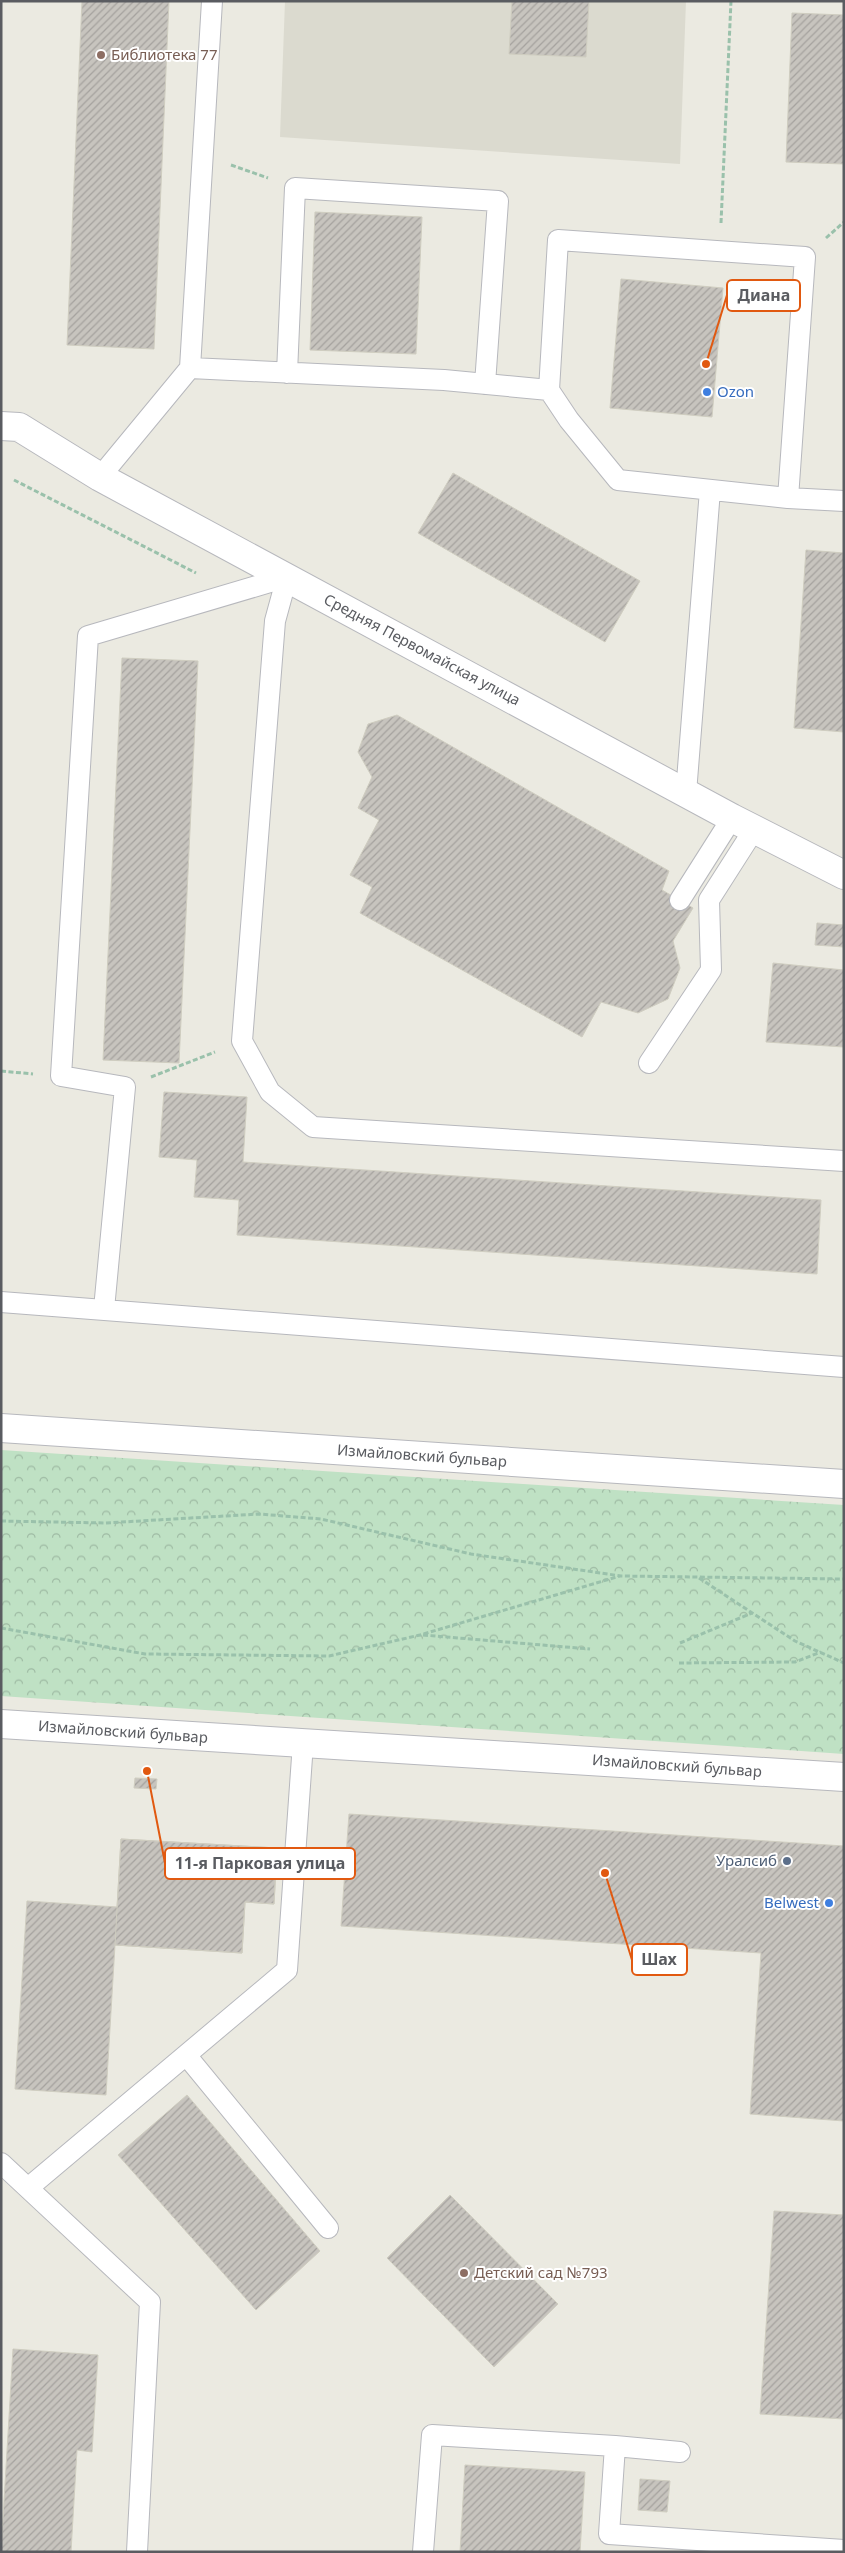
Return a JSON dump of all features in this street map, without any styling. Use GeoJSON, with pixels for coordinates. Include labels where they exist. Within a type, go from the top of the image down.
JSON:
{"type":"FeatureCollection","features":[{"type":"Feature","properties":{"kind":"street","name":"Средняя Первомайская улица"},"geometry":{"type":"LineString","coordinates":[[1,426],[19,427],[100,477],[686,793],[844,875]]}},
{"type":"Feature","properties":{"kind":"street","name":"Измайловский бульвар"},"geometry":{"type":"LineString","coordinates":[[1,1428],[844,1484]]}},
{"type":"Feature","properties":{"kind":"street","name":"Измайловский бульвар"},"geometry":{"type":"LineString","coordinates":[[1,1724],[844,1777]]}},
{"type":"Feature","properties":{"kind":"lane"},"geometry":{"type":"LineString","coordinates":[[100,477],[190,368],[212,1]]}},
{"type":"Feature","properties":{"kind":"lane"},"geometry":{"type":"LineString","coordinates":[[286,373],[295,188],[498,201],[485,384]]}},
{"type":"Feature","properties":{"kind":"lane"},"geometry":{"type":"LineString","coordinates":[[788,498],[805,258],[558,240],[549,390],[569,420],[618,480],[788,498],[844,501]]}},
{"type":"Feature","properties":{"kind":"lane"},"geometry":{"type":"LineString","coordinates":[[190,368],[485,384],[549,390]]}},
{"type":"Feature","properties":{"kind":"lane"},"geometry":{"type":"LineString","coordinates":[[686,793],[710,490]]}},
{"type":"Feature","properties":{"kind":"lane"},"geometry":{"type":"LineString","coordinates":[[104,1309],[125,1087],[61,1076],[88,636],[287,577]]}},
{"type":"Feature","properties":{"kind":"lane"},"geometry":{"type":"LineString","coordinates":[[287,577],[274,621],[242,1041],[270,1092],[313,1127],[844,1161]]}},
{"type":"Feature","properties":{"kind":"lane"},"geometry":{"type":"LineString","coordinates":[[680,900],[744,823]]}},
{"type":"Feature","properties":{"kind":"lane"},"geometry":{"type":"LineString","coordinates":[[649,1063],[712,970],[709,900],[744,823]]}},
{"type":"Feature","properties":{"kind":"lane"},"geometry":{"type":"LineString","coordinates":[[1,1302],[844,1367]]}},
{"type":"Feature","properties":{"kind":"lane"},"geometry":{"type":"LineString","coordinates":[[28,2188],[288,1970],[303,1743]]}},
{"type":"Feature","properties":{"kind":"lane"},"geometry":{"type":"LineString","coordinates":[[186,2055],[328,2228]]}},
{"type":"Feature","properties":{"kind":"lane"},"geometry":{"type":"LineString","coordinates":[[1,2163],[150,2302],[137,2552]]}},
{"type":"Feature","properties":{"kind":"lane"},"geometry":{"type":"LineString","coordinates":[[422,2552],[432,2435],[615,2446],[680,2452]]}},
{"type":"Feature","properties":{"kind":"lane"},"geometry":{"type":"LineString","coordinates":[[615,2446],[609,2534],[844,2550]]}},
{"type":"Feature","properties":{"kind":"path"},"geometry":{"type":"LineString","coordinates":[[720,251],[731,1]]}},
{"type":"Feature","properties":{"kind":"path"},"geometry":{"type":"LineString","coordinates":[[203,154],[295,188]]}},
{"type":"Feature","properties":{"kind":"path"},"geometry":{"type":"LineString","coordinates":[[14,480],[235,593]]}},
{"type":"Feature","properties":{"kind":"path"},"geometry":{"type":"LineString","coordinates":[[125,1087],[242,1041]]}},
{"type":"Feature","properties":{"kind":"path"},"geometry":{"type":"LineString","coordinates":[[1,1521],[105,1523],[259,1514],[321,1519],[471,1554],[621,1576],[844,1579]]}},
{"type":"Feature","properties":{"kind":"path"},"geometry":{"type":"LineString","coordinates":[[1,1628],[145,1654],[329,1656],[420,1635],[621,1576]]}},
{"type":"Feature","properties":{"kind":"path"},"geometry":{"type":"LineString","coordinates":[[698,1577],[796,1641],[844,1663]]}},
{"type":"Feature","properties":{"kind":"path"},"geometry":{"type":"LineString","coordinates":[[680,1643],[752,1613]]}},
{"type":"Feature","properties":{"kind":"path"},"geometry":{"type":"LineString","coordinates":[[420,1635],[590,1650]]}},
{"type":"Feature","properties":{"kind":"path"},"geometry":{"type":"LineString","coordinates":[[679,1663],[795,1662],[821,1652]]}},
{"type":"Feature","properties":{"kind":"shaded area"},"geometry":{"type":"Polygon","coordinates":[[[285,1],[686,1],[680,164],[280,137],[285,1]]]}},
{"type":"Feature","properties":{"kind":"green space"},"geometry":{"type":"Polygon","coordinates":[[[1,1450],[844,1505],[844,1754],[1,1696],[1,1450]]]}},
{"type":"Feature","properties":{"kind":"building"},"geometry":{"type":"Polygon","coordinates":[[[82,1],[169,1],[154,349],[67,345],[82,1]]]}},
{"type":"Feature","properties":{"kind":"building"},"geometry":{"type":"Polygon","coordinates":[[[512,1],[589,1],[586,57],[509,54],[512,1]]]}},
{"type":"Feature","properties":{"kind":"building"},"geometry":{"type":"Polygon","coordinates":[[[792,13],[844,15],[844,164],[786,162],[792,13]]]}},
{"type":"Feature","properties":{"kind":"building"},"geometry":{"type":"Polygon","coordinates":[[[315,212],[422,217],[416,354],[310,350],[315,212]]]}},
{"type":"Feature","properties":{"kind":"building"},"geometry":{"type":"Polygon","coordinates":[[[621,279],[723,288],[712,417],[610,408],[621,279]]]}},
{"type":"Feature","properties":{"kind":"building"},"geometry":{"type":"Polygon","coordinates":[[[453,473],[640,581],[605,642],[418,533],[453,473]]]}},
{"type":"Feature","properties":{"kind":"building"},"geometry":{"type":"Polygon","coordinates":[[[806,550],[844,553],[844,732],[794,728],[806,550]]]}},
{"type":"Feature","properties":{"kind":"building"},"geometry":{"type":"Polygon","coordinates":[[[122,658],[198,661],[179,1063],[103,1060],[122,658]]]}},
{"type":"Feature","properties":{"kind":"building"},"geometry":{"type":"Polygon","coordinates":[[[397,715],[669,871],[662,890],[693,908],[673,941],[680,968],[668,999],[638,1013],[601,1002],[582,1037],[360,913],[372,887],[350,875],[379,820],[358,808],[372,777],[358,752],[368,724],[397,715]]]}},
{"type":"Feature","properties":{"kind":"building"},"geometry":{"type":"Polygon","coordinates":[[[817,923],[844,925],[844,947],[815,945],[817,923]]]}},
{"type":"Feature","properties":{"kind":"building"},"geometry":{"type":"Polygon","coordinates":[[[773,963],[844,970],[844,1047],[766,1042],[773,963]]]}},
{"type":"Feature","properties":{"kind":"building"},"geometry":{"type":"Polygon","coordinates":[[[164,1092],[247,1097],[243,1162],[821,1200],[817,1274],[237,1235],[239,1200],[194,1197],[197,1160],[159,1157],[164,1092]]]}},
{"type":"Feature","properties":{"kind":"building"},"geometry":{"type":"Polygon","coordinates":[[[135,1778],[157,1779],[156,1789],[134,1788],[135,1778]]]}},
{"type":"Feature","properties":{"kind":"building"},"geometry":{"type":"Polygon","coordinates":[[[349,1814],[844,1846],[844,2121],[750,2114],[761,1953],[341,1926],[349,1814]]]}},
{"type":"Feature","properties":{"kind":"building"},"geometry":{"type":"Polygon","coordinates":[[[121,1839],[277,1848],[274,1904],[245,1902],[242,1953],[115,1945],[121,1839]]]}},
{"type":"Feature","properties":{"kind":"building"},"geometry":{"type":"Polygon","coordinates":[[[121,1839],[277,1848],[274,1904],[245,1902],[242,1953],[115,1945],[106,2095],[15,2089],[27,1901],[117,1907],[121,1839]]]}},
{"type":"Feature","properties":{"kind":"building"},"geometry":{"type":"Polygon","coordinates":[[[187,2095],[320,2251],[256,2310],[118,2155],[187,2095]]]}},
{"type":"Feature","properties":{"kind":"building","name":"Детский сад №793"},"geometry":{"type":"Polygon","coordinates":[[[450,2195],[558,2304],[494,2367],[387,2258],[450,2195]]]}},
{"type":"Feature","properties":{"kind":"building"},"geometry":{"type":"Polygon","coordinates":[[[774,2211],[844,2215],[844,2419],[760,2414],[774,2211]]]}},
{"type":"Feature","properties":{"kind":"building"},"geometry":{"type":"Polygon","coordinates":[[[13,2349],[98,2355],[92,2452],[77,2450],[71,2552],[1,2552],[13,2349]]]}},
{"type":"Feature","properties":{"kind":"building"},"geometry":{"type":"Polygon","coordinates":[[[465,2465],[585,2472],[580,2552],[460,2552],[465,2465]]]}},
{"type":"Feature","properties":{"kind":"building"},"geometry":{"type":"Polygon","coordinates":[[[640,2479],[670,2481],[667,2512],[638,2510],[640,2479]]]}},
{"type":"Feature","properties":{"kind":"place","name":"Библиотека 77"},"geometry":{"type":"Point","coordinates":[101,55]}},
{"type":"Feature","properties":{"kind":"place","name":"Диана"},"geometry":{"type":"Point","coordinates":[706,364]}},
{"type":"Feature","properties":{"kind":"place","name":"Ozon"},"geometry":{"type":"Point","coordinates":[707,392]}},
{"type":"Feature","properties":{"kind":"place","name":"11-я Парковая улица"},"geometry":{"type":"Point","coordinates":[147,1771]}},
{"type":"Feature","properties":{"kind":"place","name":"Уралсиб"},"geometry":{"type":"Point","coordinates":[787,1861]}},
{"type":"Feature","properties":{"kind":"place","name":"Шах"},"geometry":{"type":"Point","coordinates":[605,1873]}},
{"type":"Feature","properties":{"kind":"place","name":"Belwest"},"geometry":{"type":"Point","coordinates":[829,1903]}},
{"type":"Feature","properties":{"kind":"place","name":"Детский сад №793"},"geometry":{"type":"Point","coordinates":[464,2273]}}]}
